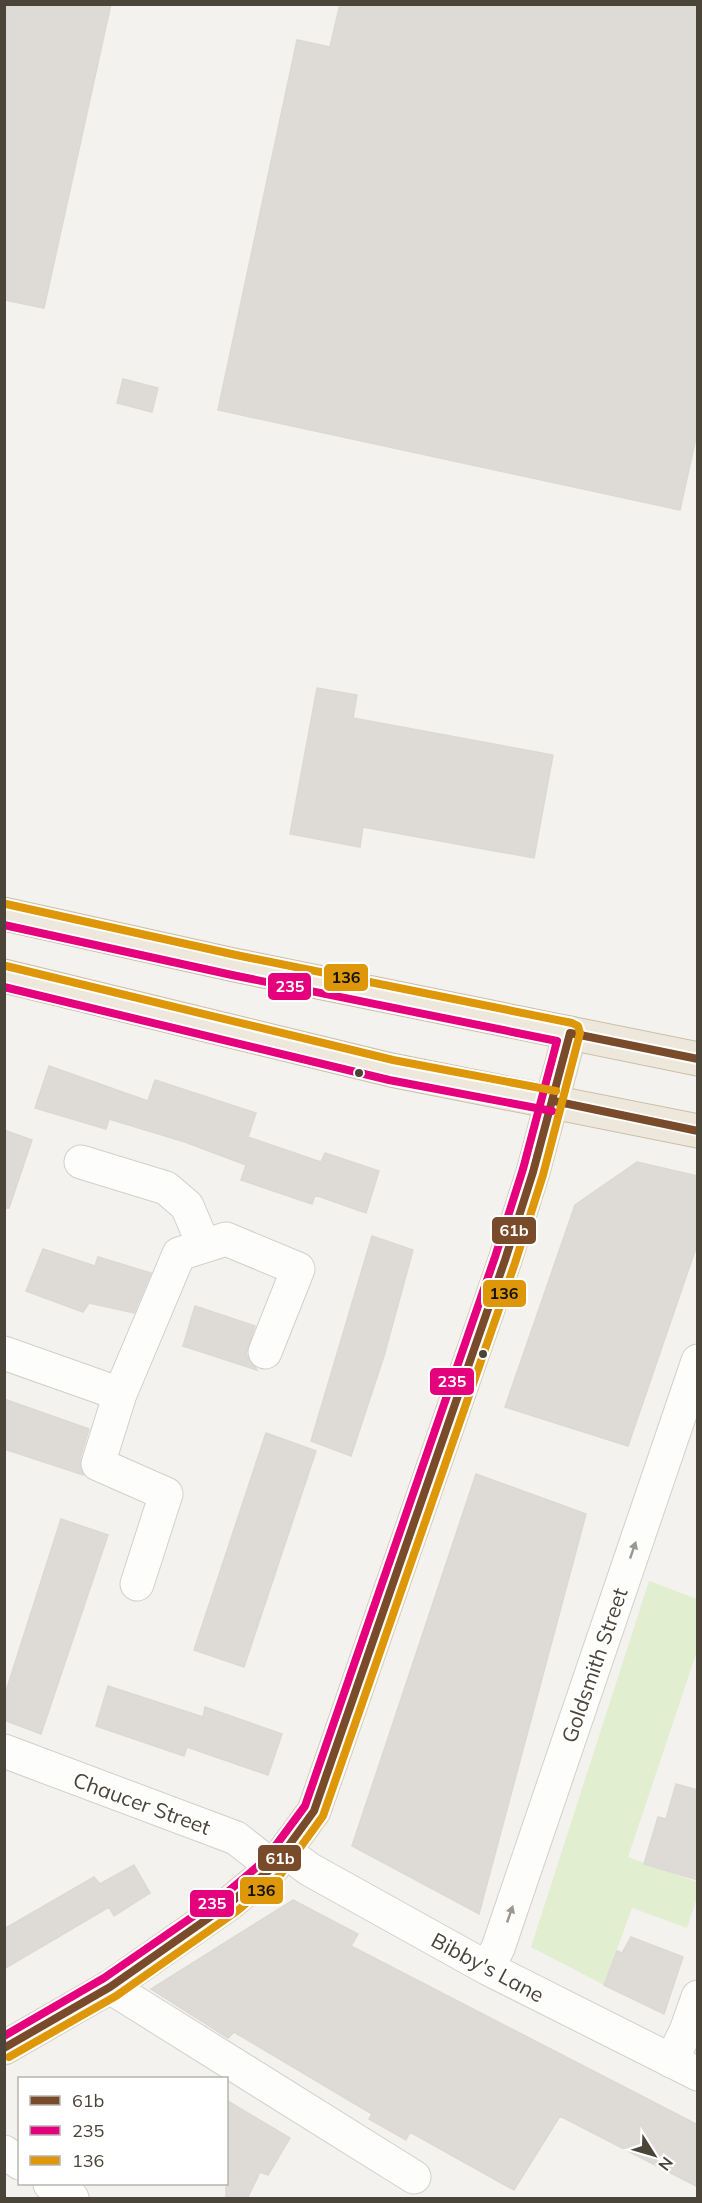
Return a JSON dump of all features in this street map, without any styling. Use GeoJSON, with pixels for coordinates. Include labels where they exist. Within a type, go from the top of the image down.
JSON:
{"type":"FeatureCollection","features":[{"type":"Feature","properties":{"kind":"highway"},"geometry":{"type":"LineString","coordinates":[[4,914],[234,965],[698,1059]]}},
{"type":"Feature","properties":{"kind":"highway"},"geometry":{"type":"LineString","coordinates":[[4,976],[380,1067],[698,1131]]}},
{"type":"Feature","properties":{"kind":"main road"},"geometry":{"type":"LineString","coordinates":[[4,2048],[110,1987],[230,1903],[279,1859],[314,1811],[502,1271],[554,1101],[570,1033]]}},
{"type":"Feature","properties":{"kind":"street"},"geometry":{"type":"LineString","coordinates":[[81,1162],[166,1188],[187,1206],[204,1246]]}},
{"type":"Feature","properties":{"kind":"street"},"geometry":{"type":"LineString","coordinates":[[137,1584],[166,1494],[98,1464],[120,1394],[179,1254],[226,1239],[298,1269],[265,1352]]}},
{"type":"Feature","properties":{"kind":"street"},"geometry":{"type":"LineString","coordinates":[[4,1353],[120,1394]]}},
{"type":"Feature","properties":{"kind":"street","name":"Goldsmith Street"},"geometry":{"type":"LineString","coordinates":[[487,1968],[498,1948],[698,1361]]}},
{"type":"Feature","properties":{"kind":"street","name":"Chaucer Street"},"geometry":{"type":"LineString","coordinates":[[4,1751],[236,1838],[279,1859]]}},
{"type":"Feature","properties":{"kind":"street","name":"Bibby's Lane"},"geometry":{"type":"LineString","coordinates":[[279,1859],[309,1869],[487,1968],[684,2068]]}},
{"type":"Feature","properties":{"kind":"street"},"geometry":{"type":"LineString","coordinates":[[110,1987],[414,2177]]}},
{"type":"Feature","properties":{"kind":"street"},"geometry":{"type":"LineString","coordinates":[[684,2068],[686,2031],[698,1997]]}},
{"type":"Feature","properties":{"kind":"street"},"geometry":{"type":"LineString","coordinates":[[4,2152],[18,2162]]}},
{"type":"Feature","properties":{"kind":"street"},"geometry":{"type":"LineString","coordinates":[[51,2185],[72,2199]]}},
{"type":"Feature","properties":{"kind":"green space"},"geometry":{"type":"Polygon","coordinates":[[[649,1581],[697,1599],[697,1651],[628,1857],[697,1882],[697,1898],[687,1928],[632,1908],[604,1985],[531,1947],[649,1581]]]}},
{"type":"Feature","properties":{"kind":"building"},"geometry":{"type":"Polygon","coordinates":[[[4,4],[111,4],[44,308],[4,300],[4,4]]]}},
{"type":"Feature","properties":{"kind":"building"},"geometry":{"type":"Polygon","coordinates":[[[340,4],[698,4],[698,429],[680,510],[218,410],[297,40],[330,47],[340,4]]]}},
{"type":"Feature","properties":{"kind":"building"},"geometry":{"type":"Polygon","coordinates":[[[123,379],[158,388],[152,412],[117,403],[123,379]]]}},
{"type":"Feature","properties":{"kind":"building"},"geometry":{"type":"Polygon","coordinates":[[[317,688],[357,695],[353,718],[553,755],[534,858],[363,827],[360,847],[290,834],[317,688]]]}},
{"type":"Feature","properties":{"kind":"building"},"geometry":{"type":"Polygon","coordinates":[[[49,1066],[148,1101],[155,1080],[256,1113],[248,1137],[321,1162],[325,1153],[379,1171],[366,1213],[315,1195],[312,1204],[241,1180],[246,1165],[185,1142],[109,1119],[106,1129],[35,1108],[49,1066]]]}},
{"type":"Feature","properties":{"kind":"building"},"geometry":{"type":"Polygon","coordinates":[[[4,1130],[32,1140],[9,1208],[4,1208],[4,1130]]]}},
{"type":"Feature","properties":{"kind":"building"},"geometry":{"type":"Polygon","coordinates":[[[637,1162],[698,1176],[698,1242],[628,1446],[505,1407],[575,1205],[637,1162]]]}},
{"type":"Feature","properties":{"kind":"building"},"geometry":{"type":"Polygon","coordinates":[[[372,1236],[413,1250],[384,1356],[351,1456],[311,1441],[372,1236]]]}},
{"type":"Feature","properties":{"kind":"building"},"geometry":{"type":"Polygon","coordinates":[[[43,1249],[95,1266],[98,1257],[151,1273],[134,1313],[89,1303],[83,1312],[26,1291],[43,1249]]]}},
{"type":"Feature","properties":{"kind":"building"},"geometry":{"type":"Polygon","coordinates":[[[195,1306],[255,1326],[246,1354],[257,1370],[183,1346],[195,1306]]]}},
{"type":"Feature","properties":{"kind":"building"},"geometry":{"type":"Polygon","coordinates":[[[4,1399],[89,1429],[80,1459],[83,1475],[4,1449],[4,1399]]]}},
{"type":"Feature","properties":{"kind":"building"},"geometry":{"type":"Polygon","coordinates":[[[266,1433],[316,1451],[244,1667],[194,1650],[266,1433]]]}},
{"type":"Feature","properties":{"kind":"building"},"geometry":{"type":"Polygon","coordinates":[[[476,1474],[586,1514],[479,1914],[352,1846],[476,1474]]]}},
{"type":"Feature","properties":{"kind":"building"},"geometry":{"type":"Polygon","coordinates":[[[61,1519],[108,1535],[41,1734],[4,1720],[4,1697],[61,1519]]]}},
{"type":"Feature","properties":{"kind":"building"},"geometry":{"type":"Polygon","coordinates":[[[108,1686],[203,1717],[205,1707],[282,1734],[268,1775],[187,1747],[184,1756],[96,1726],[108,1686]]]}},
{"type":"Feature","properties":{"kind":"building"},"geometry":{"type":"Polygon","coordinates":[[[676,1784],[698,1790],[698,1880],[644,1864],[658,1817],[666,1819],[676,1784]]]}},
{"type":"Feature","properties":{"kind":"building"},"geometry":{"type":"Polygon","coordinates":[[[134,1865],[150,1893],[114,1916],[109,1907],[4,1969],[4,1929],[94,1877],[100,1884],[134,1865]]]}},
{"type":"Feature","properties":{"kind":"building"},"geometry":{"type":"Polygon","coordinates":[[[293,1900],[358,1934],[351,1946],[698,2125],[698,2187],[560,2116],[514,2190],[410,2132],[406,2140],[369,2119],[372,2114],[234,2032],[228,2038],[151,1989],[293,1900]]]}},
{"type":"Feature","properties":{"kind":"building"},"geometry":{"type":"Polygon","coordinates":[[[631,1937],[683,1957],[664,2014],[604,1985],[617,1951],[622,1953],[631,1937]]]}},
{"type":"Feature","properties":{"kind":"building"},"geometry":{"type":"Polygon","coordinates":[[[228,2101],[290,2138],[268,2175],[260,2172],[247,2199],[226,2199],[228,2101]]]}},
{"type":"Feature","properties":{"kind":"transit line","name":"136"},"geometry":{"type":"LineString","coordinates":[[6,904],[236,955],[572,1023],[578,1026],[580,1033],[543,1175],[515,1263],[323,1816],[281,1874],[237,1911],[116,1996],[9,2057]]}},
{"type":"Feature","properties":{"kind":"transit line","name":"235"},"geometry":{"type":"LineString","coordinates":[[4,925],[232,975],[557,1041],[523,1169],[495,1257],[305,1806],[265,1860],[224,1895],[104,1978],[4,2036]]}},
{"type":"Feature","properties":{"kind":"transit line","name":"136"},"geometry":{"type":"LineString","coordinates":[[6,966],[393,1060],[556,1091]]}},
{"type":"Feature","properties":{"kind":"transit line","name":"235"},"geometry":{"type":"LineString","coordinates":[[4,987],[389,1080],[552,1111]]}},
{"type":"Feature","properties":{"kind":"transit line","name":"61b"},"geometry":{"type":"LineString","coordinates":[[4,2048],[110,1987],[230,1903],[273,1867],[314,1811],[505,1260],[533,1172],[570,1033],[698,1059]]}},
{"type":"Feature","properties":{"kind":"transit line","name":"61b"},"geometry":{"type":"LineString","coordinates":[[554,1101],[698,1131]]}}]}
